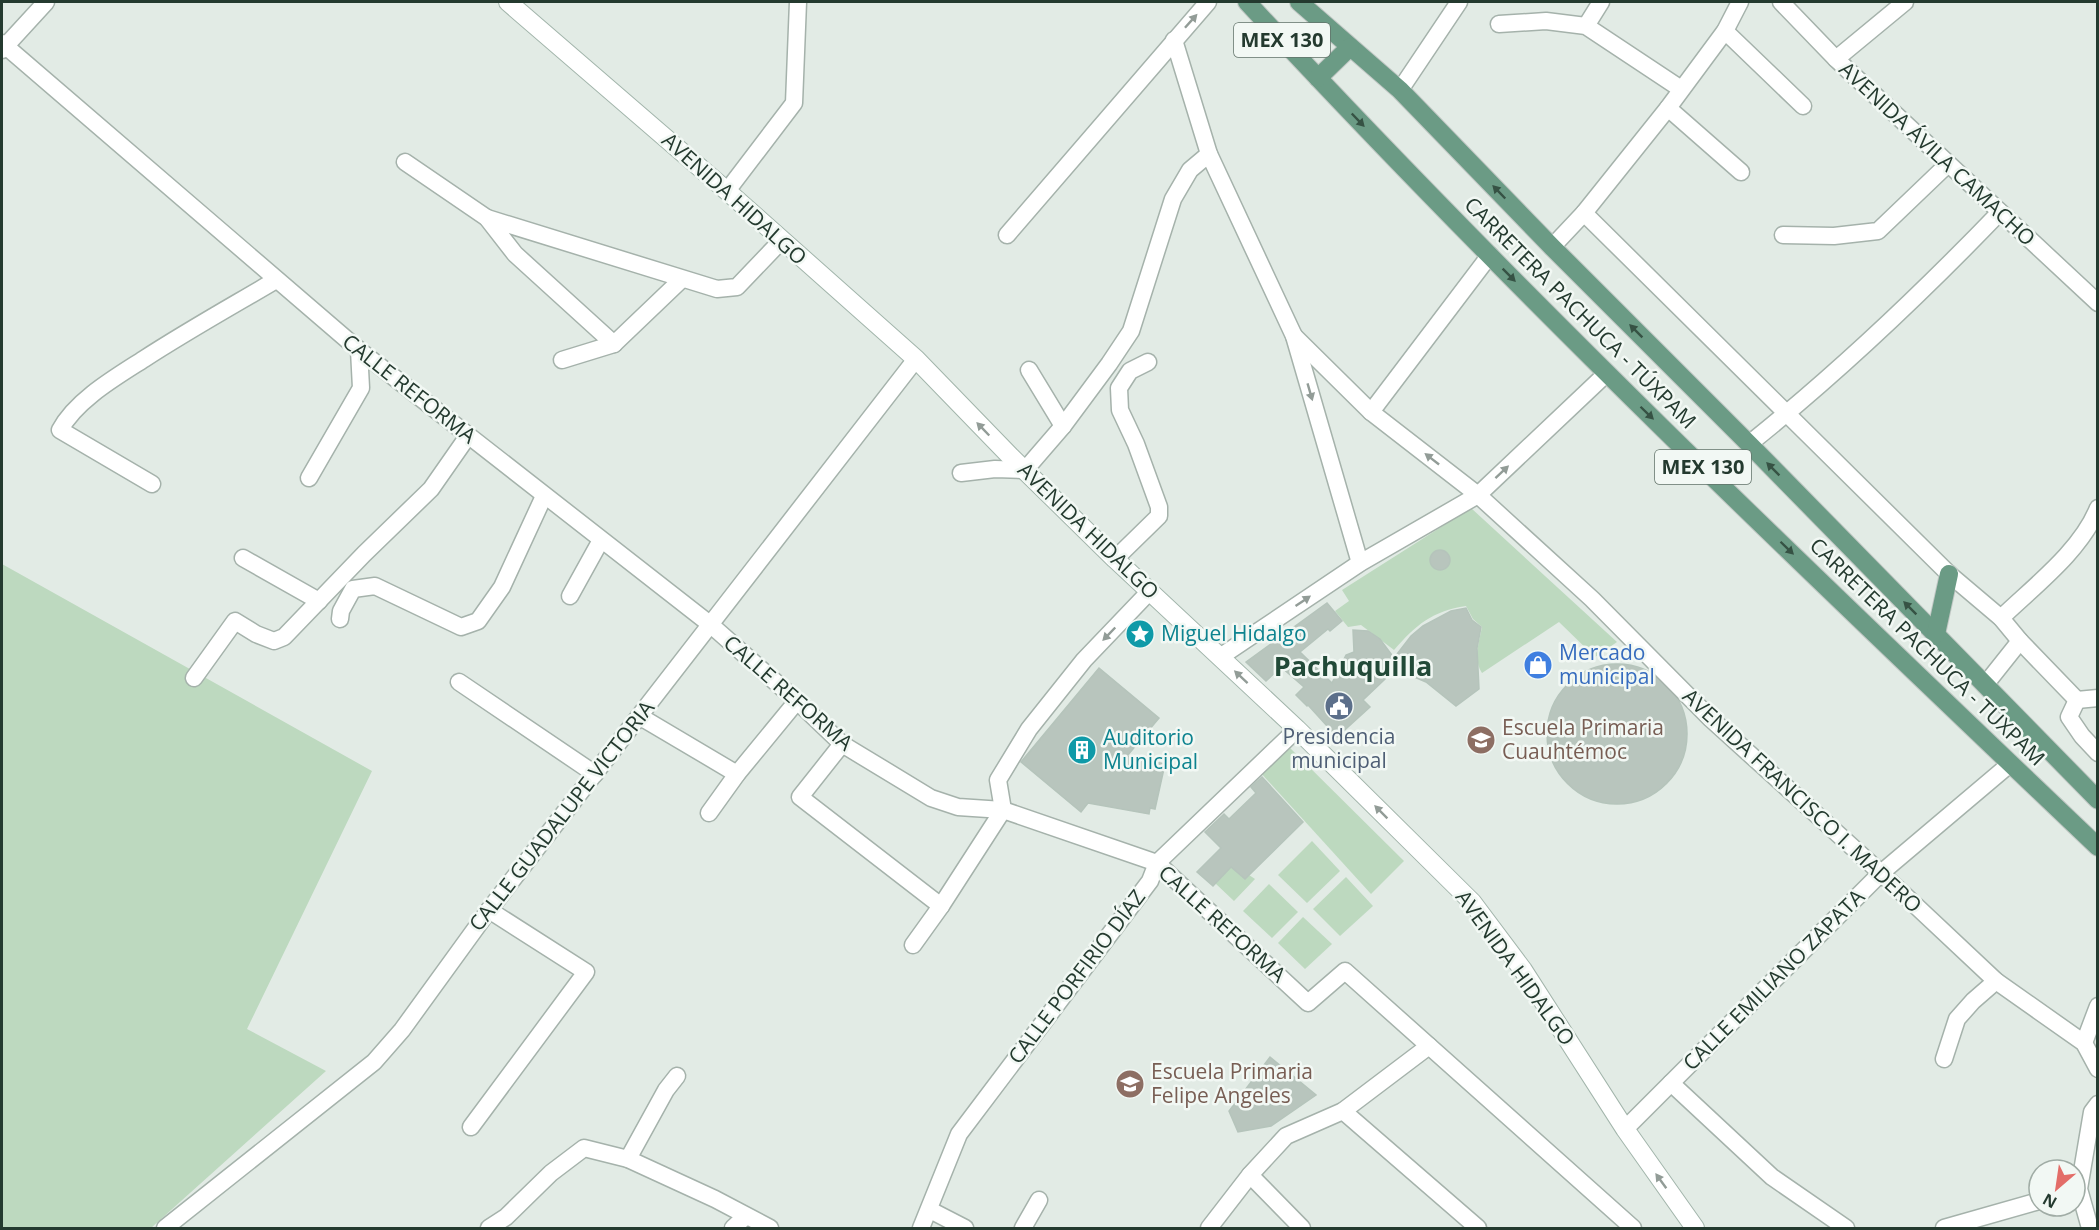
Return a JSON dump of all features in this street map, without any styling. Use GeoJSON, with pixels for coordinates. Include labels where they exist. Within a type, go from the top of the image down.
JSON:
{"type":"FeatureCollection","features":[{"type":"Feature","properties":{"kind":"main road","name":"CARRETERA PACHUCA - TÚXPAM"},"geometry":{"type":"LineString","coordinates":[[1246,2],[1607,373],[2097,848]]}},
{"type":"Feature","properties":{"kind":"main road","name":"CARRETERA PACHUCA - TÚXPAM"},"geometry":{"type":"LineString","coordinates":[[1299,2],[1400,90],[2097,800]]}},
{"type":"Feature","properties":{"kind":"main road"},"geometry":{"type":"LineString","coordinates":[[1318,78],[1350,47]]}},
{"type":"Feature","properties":{"kind":"main road"},"geometry":{"type":"LineString","coordinates":[[1936,634],[1949,574]]}},
{"type":"Feature","properties":{"kind":"street"},"geometry":{"type":"LineString","coordinates":[[3,46],[46,2]]}},
{"type":"Feature","properties":{"kind":"street","name":"AVENIDA HIDALGO"},"geometry":{"type":"LineString","coordinates":[[508,2],[727,191],[916,359],[1115,559],[1297,729],[1472,902],[1534,988],[1625,1129],[1695,1228]]}},
{"type":"Feature","properties":{"kind":"street"},"geometry":{"type":"LineString","coordinates":[[727,191],[794,103],[798,2]]}},
{"type":"Feature","properties":{"kind":"street"},"geometry":{"type":"LineString","coordinates":[[1007,235],[1208,2]]}},
{"type":"Feature","properties":{"kind":"street"},"geometry":{"type":"LineString","coordinates":[[1400,90],[1459,2]]}},
{"type":"Feature","properties":{"kind":"street"},"geometry":{"type":"LineString","coordinates":[[1586,26],[1601,2]]}},
{"type":"Feature","properties":{"kind":"street"},"geometry":{"type":"LineString","coordinates":[[1552,247],[1584,213],[1668,108],[1725,31],[1740,2]]}},
{"type":"Feature","properties":{"kind":"street","name":"AVENIDA ÁVILA CAMACHO"},"geometry":{"type":"LineString","coordinates":[[1781,2],[1836,59],[1947,165],[2097,303]]}},
{"type":"Feature","properties":{"kind":"street"},"geometry":{"type":"LineString","coordinates":[[1836,59],[1905,2]]}},
{"type":"Feature","properties":{"kind":"street"},"geometry":{"type":"LineString","coordinates":[[1499,24],[1546,21],[1586,26],[1681,89]]}},
{"type":"Feature","properties":{"kind":"street"},"geometry":{"type":"LineString","coordinates":[[1725,31],[1803,106]]}},
{"type":"Feature","properties":{"kind":"street"},"geometry":{"type":"LineString","coordinates":[[1174,40],[1209,154],[1294,336],[1360,563]]}},
{"type":"Feature","properties":{"kind":"street","name":"CALLE REFORMA"},"geometry":{"type":"LineString","coordinates":[[3,46],[359,350],[711,626],[797,701],[842,744],[931,798],[958,807],[1003,810],[1157,863],[1308,1003],[1345,970],[1633,1228]]}},
{"type":"Feature","properties":{"kind":"street"},"geometry":{"type":"LineString","coordinates":[[1668,108],[1741,172]]}},
{"type":"Feature","properties":{"kind":"street"},"geometry":{"type":"LineString","coordinates":[[962,473],[995,469],[1025,470],[1063,426],[1131,331],[1173,199],[1190,170],[1209,154]]}},
{"type":"Feature","properties":{"kind":"street"},"geometry":{"type":"LineString","coordinates":[[405,162],[487,218],[681,280],[717,289],[736,287],[781,241]]}},
{"type":"Feature","properties":{"kind":"street"},"geometry":{"type":"LineString","coordinates":[[1783,235],[1834,236],[1878,231],[1947,165]]}},
{"type":"Feature","properties":{"kind":"street"},"geometry":{"type":"LineString","coordinates":[[1749,444],[1787,414],[1933,282],[2000,212]]}},
{"type":"Feature","properties":{"kind":"street"},"geometry":{"type":"LineString","coordinates":[[1584,213],[1949,574],[2001,618],[2077,700]]}},
{"type":"Feature","properties":{"kind":"street"},"geometry":{"type":"LineString","coordinates":[[487,218],[515,255],[614,344]]}},
{"type":"Feature","properties":{"kind":"street"},"geometry":{"type":"LineString","coordinates":[[1371,412],[1490,255]]}},
{"type":"Feature","properties":{"kind":"street"},"geometry":{"type":"LineString","coordinates":[[152,484],[60,430],[66,418],[106,383],[276,279]]}},
{"type":"Feature","properties":{"kind":"street"},"geometry":{"type":"LineString","coordinates":[[562,360],[614,344],[681,280]]}},
{"type":"Feature","properties":{"kind":"street","name":"AVENIDA FRANCISCO I. MADERO"},"geometry":{"type":"LineString","coordinates":[[1294,336],[1371,412],[1478,495],[1592,599],[1711,719],[1996,981],[2084,1042],[2097,1069]]}},
{"type":"Feature","properties":{"kind":"street"},"geometry":{"type":"LineString","coordinates":[[309,478],[362,388],[359,350]]}},
{"type":"Feature","properties":{"kind":"street","name":"CALLE GUADALUPE VICTORIA"},"geometry":{"type":"LineString","coordinates":[[165,1228],[374,1062],[402,1030],[489,910],[916,359]]}},
{"type":"Feature","properties":{"kind":"street"},"geometry":{"type":"LineString","coordinates":[[1115,559],[1159,516],[1159,507],[1136,444],[1120,410],[1119,388],[1130,371],[1148,362]]}},
{"type":"Feature","properties":{"kind":"street"},"geometry":{"type":"LineString","coordinates":[[1029,370],[1063,426]]}},
{"type":"Feature","properties":{"kind":"street"},"geometry":{"type":"LineString","coordinates":[[1220,657],[1360,563],[1478,495],[1607,373]]}},
{"type":"Feature","properties":{"kind":"street"},"geometry":{"type":"LineString","coordinates":[[194,678],[235,621],[256,634],[274,641],[284,637],[431,489],[468,436]]}},
{"type":"Feature","properties":{"kind":"street"},"geometry":{"type":"LineString","coordinates":[[340,619],[341,610],[353,590],[375,586],[461,627],[478,621],[502,587],[544,496]]}},
{"type":"Feature","properties":{"kind":"street"},"geometry":{"type":"LineString","coordinates":[[2001,618],[2080,538],[2093,519],[2097,508]]}},
{"type":"Feature","properties":{"kind":"street"},"geometry":{"type":"LineString","coordinates":[[570,596],[601,540]]}},
{"type":"Feature","properties":{"kind":"street"},"geometry":{"type":"LineString","coordinates":[[243,558],[319,601]]}},
{"type":"Feature","properties":{"kind":"street"},"geometry":{"type":"LineString","coordinates":[[913,945],[1003,810],[998,780],[1029,729],[1084,660],[1150,591]]}},
{"type":"Feature","properties":{"kind":"street"},"geometry":{"type":"LineString","coordinates":[[1985,685],[2020,641]]}},
{"type":"Feature","properties":{"kind":"street"},"geometry":{"type":"LineString","coordinates":[[459,682],[595,774]]}},
{"type":"Feature","properties":{"kind":"street"},"geometry":{"type":"LineString","coordinates":[[2077,700],[2097,698]]}},
{"type":"Feature","properties":{"kind":"street"},"geometry":{"type":"LineString","coordinates":[[2077,700],[2069,717],[2097,753]]}},
{"type":"Feature","properties":{"kind":"street"},"geometry":{"type":"LineString","coordinates":[[709,813],[736,774],[797,701]]}},
{"type":"Feature","properties":{"kind":"street"},"geometry":{"type":"LineString","coordinates":[[639,716],[736,774]]}},
{"type":"Feature","properties":{"kind":"street","name":"CALLE PORFIRIO DÍAZ"},"geometry":{"type":"LineString","coordinates":[[921,1228],[959,1134],[1150,881],[1157,863],[1297,729]]}},
{"type":"Feature","properties":{"kind":"street"},"geometry":{"type":"LineString","coordinates":[[842,744],[800,797],[941,906]]}},
{"type":"Feature","properties":{"kind":"street","name":"CALLE EMILIANO ZAPATA"},"geometry":{"type":"LineString","coordinates":[[1625,1129],[1881,873],[2010,764]]}},
{"type":"Feature","properties":{"kind":"street"},"geometry":{"type":"LineString","coordinates":[[471,1127],[586,972],[489,910]]}},
{"type":"Feature","properties":{"kind":"street"},"geometry":{"type":"LineString","coordinates":[[1944,1059],[1957,1019],[1973,1000],[1996,981]]}},
{"type":"Feature","properties":{"kind":"street"},"geometry":{"type":"LineString","coordinates":[[2084,1042],[2097,1006]]}},
{"type":"Feature","properties":{"kind":"street"},"geometry":{"type":"LineString","coordinates":[[1209,1228],[1250,1175],[1286,1136],[1343,1111],[1429,1046]]}},
{"type":"Feature","properties":{"kind":"street"},"geometry":{"type":"LineString","coordinates":[[628,1159],[676,1076]]}},
{"type":"Feature","properties":{"kind":"street"},"geometry":{"type":"LineString","coordinates":[[1671,1083],[1772,1177],[1846,1228]]}},
{"type":"Feature","properties":{"kind":"street"},"geometry":{"type":"LineString","coordinates":[[2083,1158],[2092,1112],[2097,1104]]}},
{"type":"Feature","properties":{"kind":"street"},"geometry":{"type":"LineString","coordinates":[[1343,1111],[1478,1228]]}},
{"type":"Feature","properties":{"kind":"street"},"geometry":{"type":"LineString","coordinates":[[489,1228],[506,1217],[551,1173],[584,1148],[628,1159],[770,1228]]}},
{"type":"Feature","properties":{"kind":"street"},"geometry":{"type":"LineString","coordinates":[[1250,1175],[1302,1228]]}},
{"type":"Feature","properties":{"kind":"street"},"geometry":{"type":"LineString","coordinates":[[1023,1228],[1039,1200]]}},
{"type":"Feature","properties":{"kind":"street"},"geometry":{"type":"LineString","coordinates":[[1944,1228],[2027,1204]]}},
{"type":"Feature","properties":{"kind":"street"},"geometry":{"type":"LineString","coordinates":[[930,1210],[965,1228]]}},
{"type":"Feature","properties":{"kind":"street"},"geometry":{"type":"LineString","coordinates":[[733,1228],[746,1216]]}},
{"type":"Feature","properties":{"kind":"green space"},"geometry":{"type":"Polygon","coordinates":[[[1471,508],[1617,642],[1595,657],[1559,622],[1482,673],[1477,657],[1482,627],[1473,619],[1466,606],[1444,611],[1426,620],[1394,650],[1361,625],[1348,627],[1335,611],[1349,601],[1342,590],[1471,508]]]}},
{"type":"Feature","properties":{"kind":"green space"},"geometry":{"type":"Polygon","coordinates":[[[2,564],[372,771],[247,1029],[326,1071],[151,1228],[2,1228],[2,564]]]}},
{"type":"Feature","properties":{"kind":"green space"},"geometry":{"type":"Polygon","coordinates":[[[1618,682],[1637,686],[1654,697],[1665,714],[1669,733],[1665,752],[1654,769],[1637,780],[1618,784],[1599,780],[1582,769],[1571,752],[1567,733],[1571,714],[1582,697],[1599,686],[1618,682]]]}},
{"type":"Feature","properties":{"kind":"green space"},"geometry":{"type":"Polygon","coordinates":[[[1287,745],[1404,861],[1371,894],[1259,771],[1287,745]]]}},
{"type":"Feature","properties":{"kind":"green space"},"geometry":{"type":"Polygon","coordinates":[[[1312,841],[1340,871],[1307,903],[1278,875],[1312,841]]]}},
{"type":"Feature","properties":{"kind":"green space"},"geometry":{"type":"Polygon","coordinates":[[[1231,867],[1245,879],[1249,875],[1255,879],[1234,901],[1215,883],[1231,867]]]}},
{"type":"Feature","properties":{"kind":"green space"},"geometry":{"type":"Polygon","coordinates":[[[1346,877],[1373,906],[1340,936],[1313,909],[1346,877]]]}},
{"type":"Feature","properties":{"kind":"green space"},"geometry":{"type":"Polygon","coordinates":[[[1269,884],[1298,912],[1272,938],[1243,911],[1269,884]]]}},
{"type":"Feature","properties":{"kind":"green space"},"geometry":{"type":"Polygon","coordinates":[[[1303,917],[1332,944],[1305,969],[1278,943],[1303,917]]]}},
{"type":"Feature","properties":{"kind":"building"},"geometry":{"type":"Polygon","coordinates":[[[1440,550],[1447,553],[1450,560],[1447,567],[1440,570],[1433,567],[1430,560],[1433,553],[1440,550]]]}},
{"type":"Feature","properties":{"kind":"building"},"geometry":{"type":"Polygon","coordinates":[[[1327,603],[1342,621],[1330,631],[1328,629],[1300,652],[1332,683],[1346,655],[1354,652],[1353,630],[1368,631],[1380,639],[1394,658],[1411,636],[1423,626],[1451,611],[1466,608],[1472,620],[1481,627],[1477,648],[1479,689],[1456,706],[1426,682],[1391,667],[1385,679],[1363,700],[1370,707],[1337,737],[1296,695],[1304,687],[1281,667],[1266,681],[1246,662],[1327,603]]]}},
{"type":"Feature","properties":{"kind":"building"},"geometry":{"type":"Polygon","coordinates":[[[1617,664],[1644,669],[1667,684],[1682,707],[1687,734],[1682,761],[1667,784],[1644,799],[1617,804],[1590,799],[1567,784],[1552,761],[1547,734],[1552,707],[1567,684],[1590,669],[1617,664]]]}},
{"type":"Feature","properties":{"kind":"building","name":"Auditorio Municipal"},"geometry":{"type":"Polygon","coordinates":[[[1099,668],[1159,718],[1127,756],[1165,764],[1155,809],[1150,808],[1149,814],[1088,803],[1081,812],[1021,762],[1099,668]]]}},
{"type":"Feature","properties":{"kind":"building"},"geometry":{"type":"Polygon","coordinates":[[[1262,777],[1303,822],[1245,879],[1231,867],[1213,886],[1197,872],[1221,848],[1205,832],[1224,814],[1229,819],[1256,793],[1251,787],[1262,777]]]}},
{"type":"Feature","properties":{"kind":"building"},"geometry":{"type":"Polygon","coordinates":[[[1270,1057],[1316,1095],[1271,1126],[1238,1132],[1229,1111],[1270,1057]]]}},
{"type":"Feature","properties":{"kind":"place","name":"Miguel Hidalgo"},"geometry":{"type":"Point","coordinates":[1140,634]}},
{"type":"Feature","properties":{"kind":"place","name":"Mercado municipal"},"geometry":{"type":"Point","coordinates":[1538,665]}},
{"type":"Feature","properties":{"kind":"place","name":"Presidencia municipal"},"geometry":{"type":"Point","coordinates":[1339,706]}},
{"type":"Feature","properties":{"kind":"place","name":"Escuela Primaria Cuauhtémoc"},"geometry":{"type":"Point","coordinates":[1481,740]}},
{"type":"Feature","properties":{"kind":"place","name":"Auditorio Municipal"},"geometry":{"type":"Point","coordinates":[1082,750]}},
{"type":"Feature","properties":{"kind":"place","name":"Escuela Primaria Felipe Angeles"},"geometry":{"type":"Point","coordinates":[1130,1084]}},
{"type":"Feature","properties":{"kind":"district","name":"Pachuquilla"},"geometry":{"type":"Point","coordinates":[1353,667]}}]}
